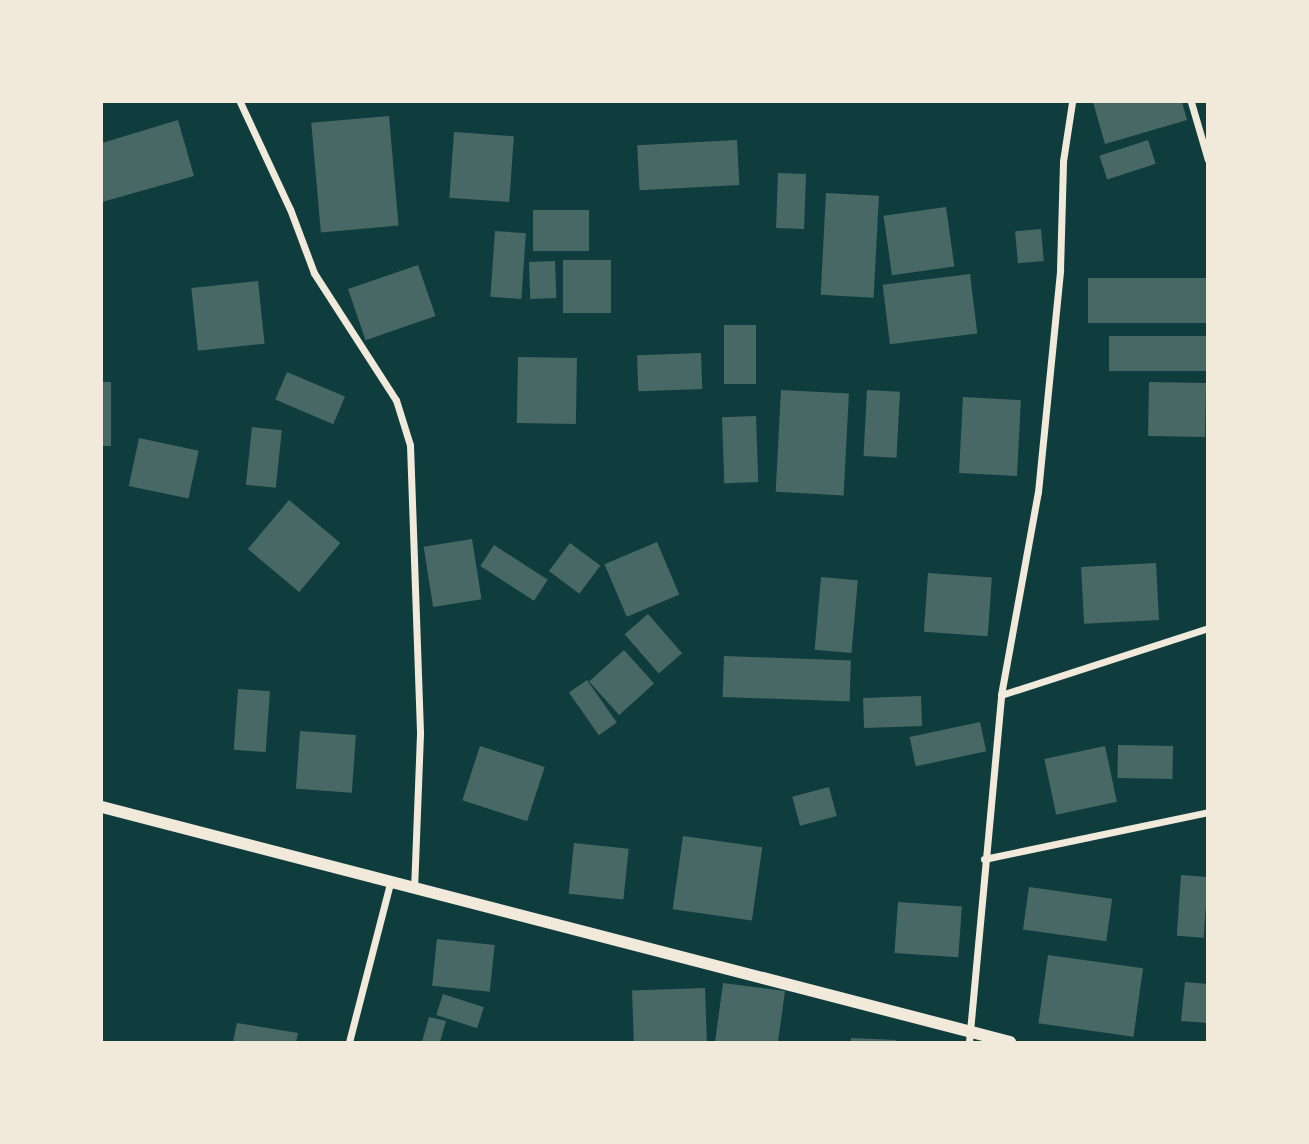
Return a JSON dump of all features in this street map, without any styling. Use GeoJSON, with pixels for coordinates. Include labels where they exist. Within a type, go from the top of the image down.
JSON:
{"type":"FeatureCollection","features":[{"type":"Feature","properties":{"kind":"street"},"geometry":{"type":"LineString","coordinates":[[240,102],[290,209],[314,273],[396,400],[410,445],[421,734],[414,890]]}},
{"type":"Feature","properties":{"kind":"street"},"geometry":{"type":"LineString","coordinates":[[969,1037],[1001,695],[1038,492],[1072,102]]}},
{"type":"Feature","properties":{"kind":"street"},"geometry":{"type":"LineString","coordinates":[[1192,102],[1208,160]]}},
{"type":"Feature","properties":{"kind":"street"},"geometry":{"type":"LineString","coordinates":[[1001,695],[1208,628]]}},
{"type":"Feature","properties":{"kind":"street"},"geometry":{"type":"LineString","coordinates":[[102,807],[969,1037],[1010,1042]]}},
{"type":"Feature","properties":{"kind":"street"},"geometry":{"type":"LineString","coordinates":[[984,859],[1208,812]]}},
{"type":"Feature","properties":{"kind":"street"},"geometry":{"type":"LineString","coordinates":[[349,1042],[390,884]]}},
{"type":"Feature","properties":{"kind":"building"},"geometry":{"type":"Polygon","coordinates":[[[1093,102],[1182,102],[1187,120],[1105,144],[1093,102]]]}},
{"type":"Feature","properties":{"kind":"building"},"geometry":{"type":"Polygon","coordinates":[[[389,116],[399,226],[321,232],[311,123],[389,116]]]}},
{"type":"Feature","properties":{"kind":"building"},"geometry":{"type":"Polygon","coordinates":[[[178,120],[194,176],[102,202],[102,143],[178,120]]]}},
{"type":"Feature","properties":{"kind":"building"},"geometry":{"type":"Polygon","coordinates":[[[454,132],[514,136],[509,202],[449,198],[454,132]]]}},
{"type":"Feature","properties":{"kind":"building"},"geometry":{"type":"Polygon","coordinates":[[[737,140],[739,185],[639,190],[637,145],[737,140]]]}},
{"type":"Feature","properties":{"kind":"building"},"geometry":{"type":"Polygon","coordinates":[[[1148,140],[1156,164],[1107,180],[1099,156],[1148,140]]]}},
{"type":"Feature","properties":{"kind":"building"},"geometry":{"type":"Polygon","coordinates":[[[778,173],[806,174],[804,229],[776,228],[778,173]]]}},
{"type":"Feature","properties":{"kind":"building"},"geometry":{"type":"Polygon","coordinates":[[[826,193],[879,196],[874,298],[821,295],[826,193]]]}},
{"type":"Feature","properties":{"kind":"building"},"geometry":{"type":"Polygon","coordinates":[[[946,207],[954,266],[892,275],[884,216],[946,207]]]}},
{"type":"Feature","properties":{"kind":"building"},"geometry":{"type":"Polygon","coordinates":[[[533,210],[589,210],[589,251],[533,251],[533,210]]]}},
{"type":"Feature","properties":{"kind":"building"},"geometry":{"type":"Polygon","coordinates":[[[1041,229],[1044,261],[1018,263],[1015,231],[1041,229]]]}},
{"type":"Feature","properties":{"kind":"building"},"geometry":{"type":"Polygon","coordinates":[[[495,231],[526,233],[521,299],[490,297],[495,231]]]}},
{"type":"Feature","properties":{"kind":"building"},"geometry":{"type":"Polygon","coordinates":[[[563,260],[611,260],[611,313],[563,313],[563,260]]]}},
{"type":"Feature","properties":{"kind":"building"},"geometry":{"type":"Polygon","coordinates":[[[555,261],[556,298],[530,299],[529,262],[555,261]]]}},
{"type":"Feature","properties":{"kind":"building"},"geometry":{"type":"Polygon","coordinates":[[[418,265],[436,316],[366,340],[348,289],[418,265]]]}},
{"type":"Feature","properties":{"kind":"building"},"geometry":{"type":"Polygon","coordinates":[[[970,274],[977,334],[890,344],[883,285],[970,274]]]}},
{"type":"Feature","properties":{"kind":"building"},"geometry":{"type":"Polygon","coordinates":[[[1088,278],[1208,278],[1208,323],[1088,323],[1088,278]]]}},
{"type":"Feature","properties":{"kind":"building"},"geometry":{"type":"Polygon","coordinates":[[[258,281],[265,344],[198,351],[191,288],[258,281]]]}},
{"type":"Feature","properties":{"kind":"building"},"geometry":{"type":"Polygon","coordinates":[[[724,325],[756,325],[756,384],[724,384],[724,325]]]}},
{"type":"Feature","properties":{"kind":"building"},"geometry":{"type":"Polygon","coordinates":[[[1109,336],[1208,336],[1208,371],[1109,371],[1109,336]]]}},
{"type":"Feature","properties":{"kind":"building"},"geometry":{"type":"Polygon","coordinates":[[[701,353],[702,389],[638,391],[637,355],[701,353]]]}},
{"type":"Feature","properties":{"kind":"building"},"geometry":{"type":"Polygon","coordinates":[[[518,357],[577,358],[576,424],[517,423],[518,357]]]}},
{"type":"Feature","properties":{"kind":"building"},"geometry":{"type":"Polygon","coordinates":[[[287,372],[345,397],[333,424],[275,400],[287,372]]]}},
{"type":"Feature","properties":{"kind":"building"},"geometry":{"type":"Polygon","coordinates":[[[102,382],[111,382],[111,446],[102,446],[102,382]]]}},
{"type":"Feature","properties":{"kind":"building"},"geometry":{"type":"Polygon","coordinates":[[[1149,382],[1206,383],[1205,437],[1148,436],[1149,382]]]}},
{"type":"Feature","properties":{"kind":"building"},"geometry":{"type":"Polygon","coordinates":[[[781,390],[849,394],[844,495],[776,492],[781,390]]]}},
{"type":"Feature","properties":{"kind":"building"},"geometry":{"type":"Polygon","coordinates":[[[867,390],[900,392],[897,458],[864,456],[867,390]]]}},
{"type":"Feature","properties":{"kind":"building"},"geometry":{"type":"Polygon","coordinates":[[[963,397],[1021,400],[1017,476],[959,473],[963,397]]]}},
{"type":"Feature","properties":{"kind":"building"},"geometry":{"type":"Polygon","coordinates":[[[756,416],[758,482],[724,483],[722,417],[756,416]]]}},
{"type":"Feature","properties":{"kind":"building"},"geometry":{"type":"Polygon","coordinates":[[[252,427],[282,430],[276,488],[246,485],[252,427]]]}},
{"type":"Feature","properties":{"kind":"building"},"geometry":{"type":"Polygon","coordinates":[[[139,438],[199,451],[188,499],[129,486],[139,438]]]}},
{"type":"Feature","properties":{"kind":"building"},"geometry":{"type":"Polygon","coordinates":[[[289,500],[340,543],[299,592],[248,549],[289,500]]]}},
{"type":"Feature","properties":{"kind":"building"},"geometry":{"type":"Polygon","coordinates":[[[472,539],[482,599],[433,607],[424,547],[472,539]]]}},
{"type":"Feature","properties":{"kind":"building"},"geometry":{"type":"Polygon","coordinates":[[[657,542],[679,594],[627,617],[605,564],[657,542]]]}},
{"type":"Feature","properties":{"kind":"building"},"geometry":{"type":"Polygon","coordinates":[[[570,543],[600,566],[579,594],[549,571],[570,543]]]}},
{"type":"Feature","properties":{"kind":"building"},"geometry":{"type":"Polygon","coordinates":[[[494,545],[548,580],[534,601],[480,566],[494,545]]]}},
{"type":"Feature","properties":{"kind":"building"},"geometry":{"type":"Polygon","coordinates":[[[1156,563],[1159,620],[1084,624],[1081,567],[1156,563]]]}},
{"type":"Feature","properties":{"kind":"building"},"geometry":{"type":"Polygon","coordinates":[[[928,573],[992,577],[988,636],[924,632],[928,573]]]}},
{"type":"Feature","properties":{"kind":"building"},"geometry":{"type":"Polygon","coordinates":[[[821,577],[858,580],[851,653],[815,650],[821,577]]]}},
{"type":"Feature","properties":{"kind":"building"},"geometry":{"type":"Polygon","coordinates":[[[648,614],[682,653],[659,674],[625,634],[648,614]]]}},
{"type":"Feature","properties":{"kind":"building"},"geometry":{"type":"Polygon","coordinates":[[[624,650],[654,683],[619,715],[589,681],[624,650]]]}},
{"type":"Feature","properties":{"kind":"building"},"geometry":{"type":"Polygon","coordinates":[[[724,656],[851,660],[849,701],[723,697],[724,656]]]}},
{"type":"Feature","properties":{"kind":"building"},"geometry":{"type":"Polygon","coordinates":[[[587,680],[617,723],[599,735],[569,693],[587,680]]]}},
{"type":"Feature","properties":{"kind":"building"},"geometry":{"type":"Polygon","coordinates":[[[238,689],[270,691],[266,752],[234,750],[238,689]]]}},
{"type":"Feature","properties":{"kind":"building"},"geometry":{"type":"Polygon","coordinates":[[[921,696],[922,726],[864,728],[863,698],[921,696]]]}},
{"type":"Feature","properties":{"kind":"building"},"geometry":{"type":"Polygon","coordinates":[[[980,722],[986,751],[916,766],[910,737],[980,722]]]}},
{"type":"Feature","properties":{"kind":"building"},"geometry":{"type":"Polygon","coordinates":[[[300,731],[356,735],[352,793],[296,789],[300,731]]]}},
{"type":"Feature","properties":{"kind":"building"},"geometry":{"type":"Polygon","coordinates":[[[1118,745],[1173,746],[1172,779],[1117,778],[1118,745]]]}},
{"type":"Feature","properties":{"kind":"building"},"geometry":{"type":"Polygon","coordinates":[[[480,746],[545,767],[527,821],[462,800],[480,746]]]}},
{"type":"Feature","properties":{"kind":"building"},"geometry":{"type":"Polygon","coordinates":[[[1105,746],[1117,802],[1056,815],[1044,759],[1105,746]]]}},
{"type":"Feature","properties":{"kind":"building"},"geometry":{"type":"Polygon","coordinates":[[[829,787],[837,816],[800,826],[792,797],[829,787]]]}},
{"type":"Feature","properties":{"kind":"building"},"geometry":{"type":"Polygon","coordinates":[[[683,836],[762,847],[752,920],[673,909],[683,836]]]}},
{"type":"Feature","properties":{"kind":"building"},"geometry":{"type":"Polygon","coordinates":[[[574,843],[629,849],[623,899],[569,894],[574,843]]]}},
{"type":"Feature","properties":{"kind":"building"},"geometry":{"type":"Polygon","coordinates":[[[1181,875],[1208,877],[1204,938],[1177,936],[1181,875]]]}},
{"type":"Feature","properties":{"kind":"building"},"geometry":{"type":"Polygon","coordinates":[[[1029,887],[1112,899],[1106,941],[1023,930],[1029,887]]]}},
{"type":"Feature","properties":{"kind":"building"},"geometry":{"type":"Polygon","coordinates":[[[898,902],[962,906],[958,957],[894,953],[898,902]]]}},
{"type":"Feature","properties":{"kind":"building"},"geometry":{"type":"Polygon","coordinates":[[[437,939],[495,945],[490,992],[432,986],[437,939]]]}},
{"type":"Feature","properties":{"kind":"building"},"geometry":{"type":"Polygon","coordinates":[[[1048,955],[1143,968],[1133,1037],[1038,1023],[1048,955]]]}},
{"type":"Feature","properties":{"kind":"building"},"geometry":{"type":"Polygon","coordinates":[[[1185,982],[1208,984],[1208,1023],[1181,1021],[1185,982]]]}},
{"type":"Feature","properties":{"kind":"building"},"geometry":{"type":"Polygon","coordinates":[[[723,983],[785,991],[778,1042],[715,1042],[723,983]]]}},
{"type":"Feature","properties":{"kind":"building"},"geometry":{"type":"Polygon","coordinates":[[[705,988],[707,1042],[634,1042],[632,991],[705,988]]]}},
{"type":"Feature","properties":{"kind":"building"},"geometry":{"type":"Polygon","coordinates":[[[443,994],[484,1007],[477,1028],[436,1015],[443,994]]]}},
{"type":"Feature","properties":{"kind":"building"},"geometry":{"type":"Polygon","coordinates":[[[429,1017],[446,1021],[440,1042],[422,1042],[429,1017]]]}},
{"type":"Feature","properties":{"kind":"building"},"geometry":{"type":"Polygon","coordinates":[[[237,1023],[298,1033],[296,1042],[233,1042],[237,1023]]]}},
{"type":"Feature","properties":{"kind":"building"},"geometry":{"type":"Polygon","coordinates":[[[851,1038],[896,1040],[896,1042],[851,1042],[851,1038]]]}}]}
